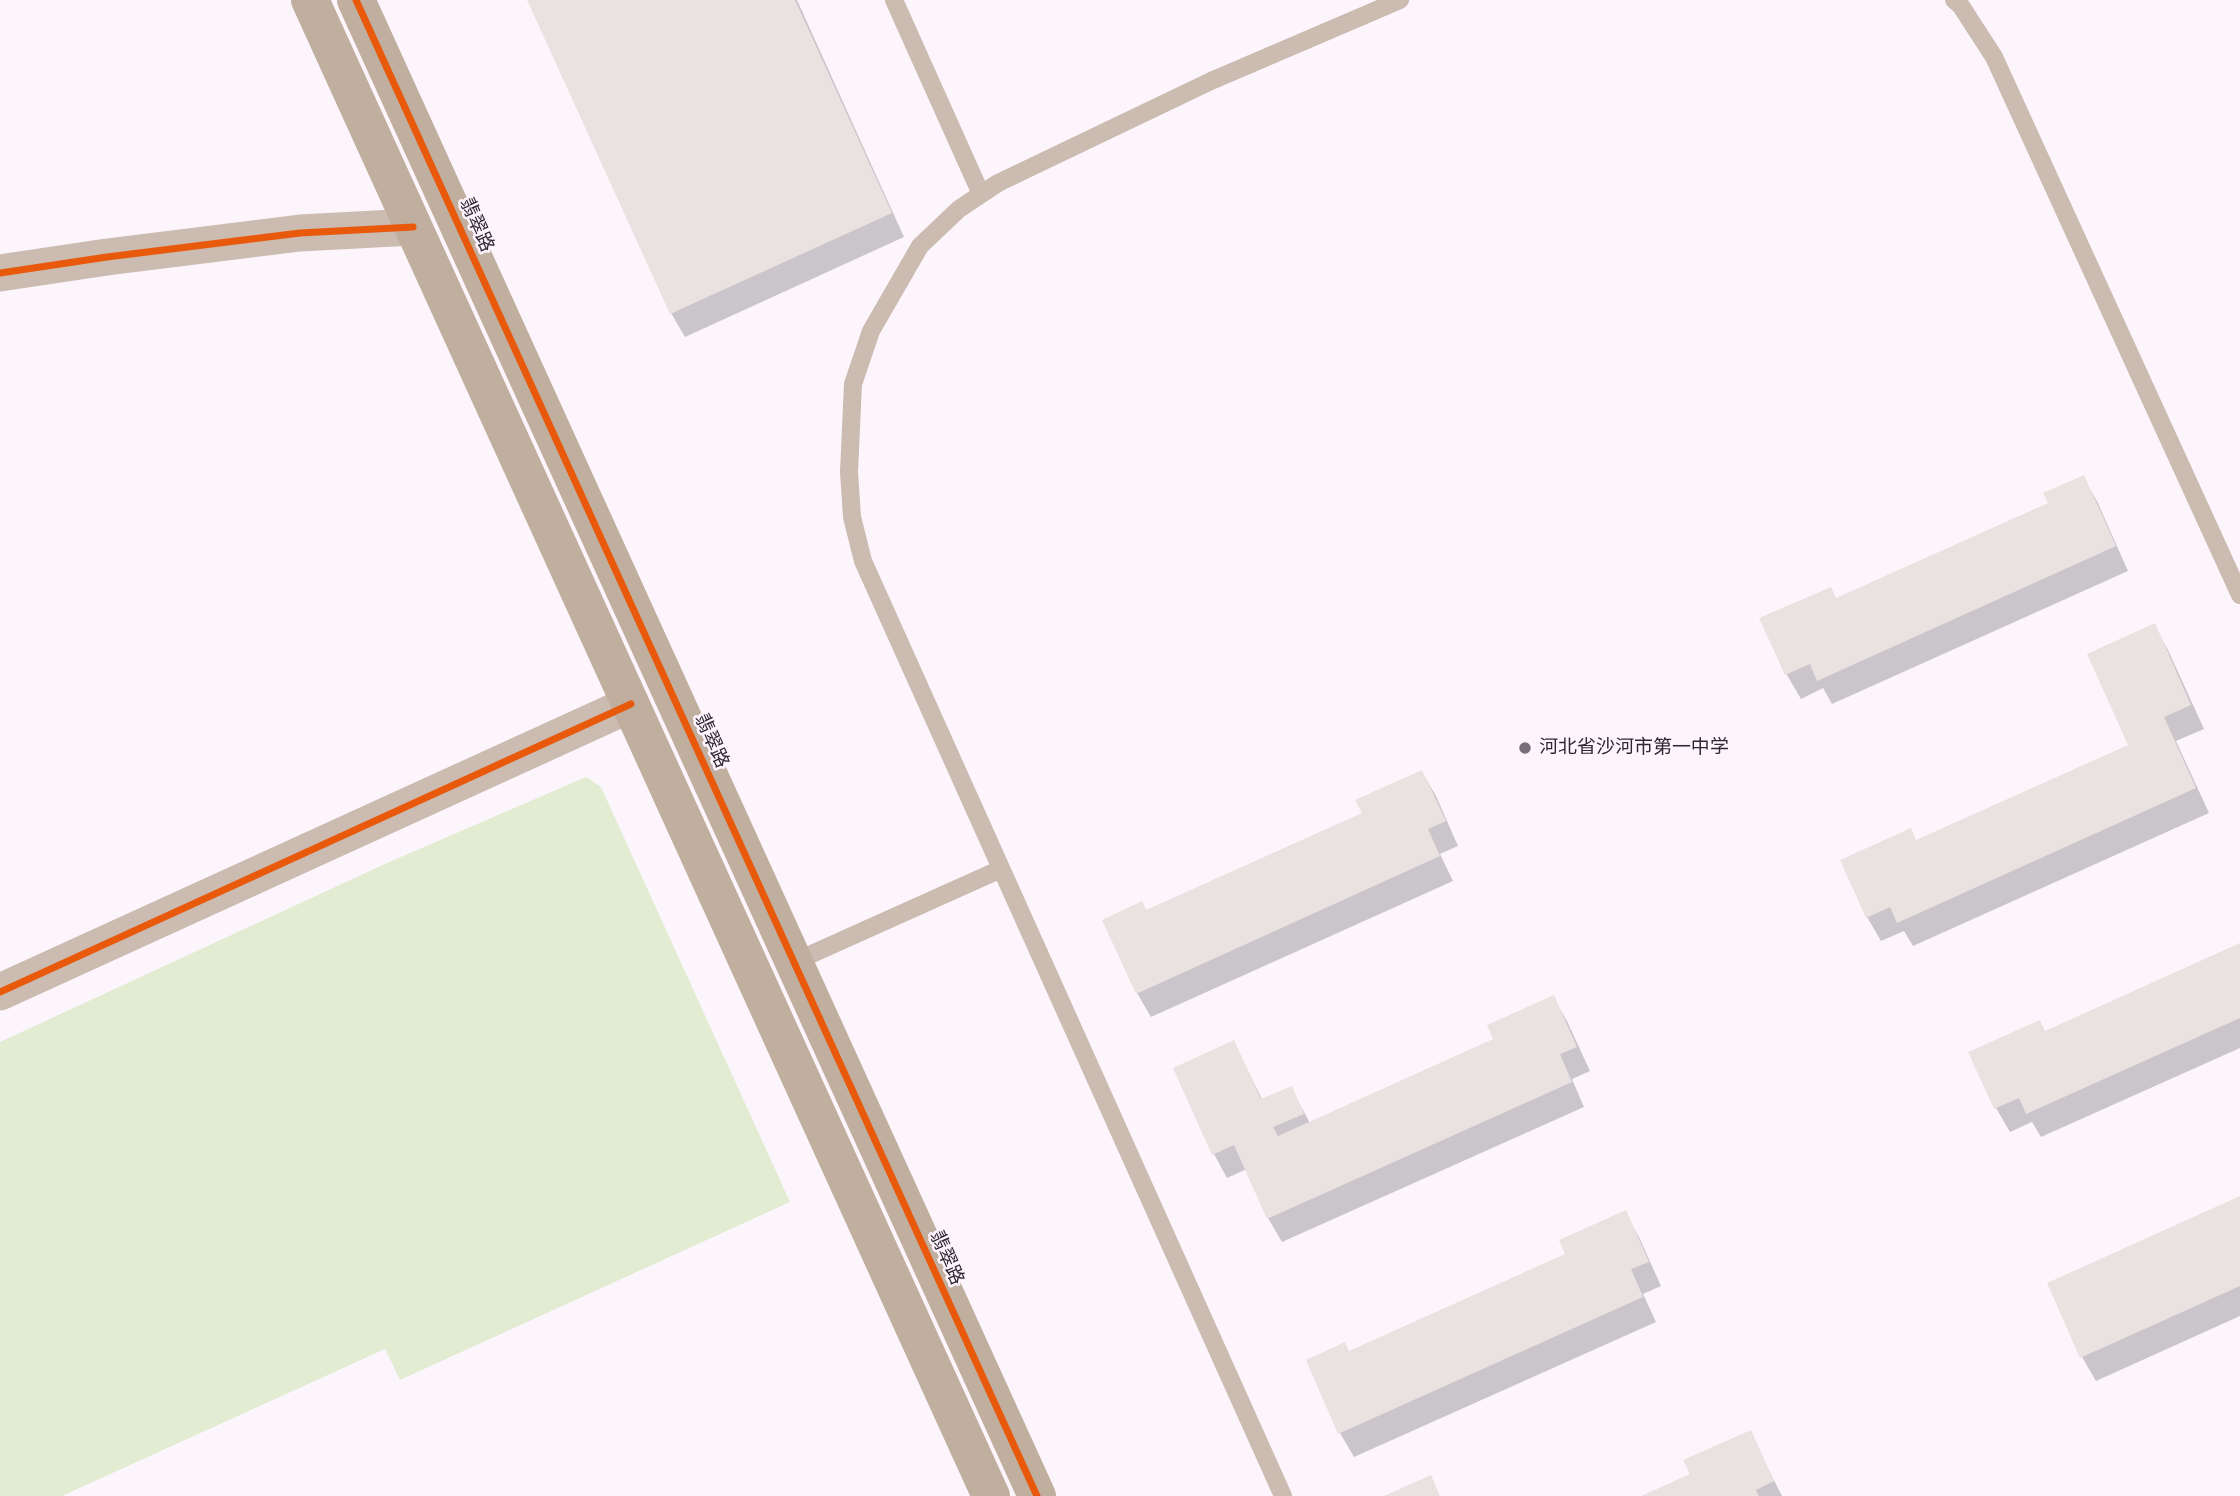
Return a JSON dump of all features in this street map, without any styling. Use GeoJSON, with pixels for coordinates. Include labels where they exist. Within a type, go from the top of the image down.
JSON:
{"type":"FeatureCollection","features":[{"type":"Feature","properties":{"kind":"street"},"geometry":{"type":"LineString","coordinates":[[310,0],[991,1496]]}},
{"type":"Feature","properties":{"kind":"street","name":"翡翠路"},"geometry":{"type":"LineString","coordinates":[[356,0],[1037,1496]]}},
{"type":"Feature","properties":{"kind":"street"},"geometry":{"type":"LineString","coordinates":[[0,273],[300,233],[413,227]]}},
{"type":"Feature","properties":{"kind":"street"},"geometry":{"type":"LineString","coordinates":[[0,992],[631,704]]}},
{"type":"Feature","properties":{"kind":"lane"},"geometry":{"type":"LineString","coordinates":[[894,0],[981,194]]}},
{"type":"Feature","properties":{"kind":"lane"},"geometry":{"type":"LineString","coordinates":[[1955,0],[1994,57],[2240,596]]}},
{"type":"Feature","properties":{"kind":"lane"},"geometry":{"type":"LineString","coordinates":[[1283,1496],[863,561],[852,517],[849,472],[853,384],[871,331],[920,246],[959,209],[998,183],[1211,81],[1396,1]]}},
{"type":"Feature","properties":{"kind":"lane"},"geometry":{"type":"LineString","coordinates":[[794,962],[1001,869]]}},
{"type":"Feature","properties":{"kind":"green space"},"geometry":{"type":"Polygon","coordinates":[[[586,777],[601,787],[790,1202],[400,1380],[385,1349],[62,1496],[0,1496],[0,1042],[387,863],[586,777]]]}},
{"type":"Feature","properties":{"kind":"building"},"geometry":{"type":"Polygon","coordinates":[[[527,0],[795,0],[892,213],[670,314],[527,0]]]}},
{"type":"Feature","properties":{"kind":"building"},"geometry":{"type":"Polygon","coordinates":[[[2084,475],[2116,546],[1817,681],[1810,664],[1785,675],[1759,618],[1831,587],[1836,598],[2048,503],[2043,493],[2084,475]]]}},
{"type":"Feature","properties":{"kind":"building"},"geometry":{"type":"Polygon","coordinates":[[[2155,623],[2191,705],[2164,717],[2196,788],[1897,923],[1890,907],[1866,918],[1840,860],[1911,828],[1916,840],[2128,745],[2087,654],[2155,623]]]}},
{"type":"Feature","properties":{"kind":"building"},"geometry":{"type":"Polygon","coordinates":[[[1422,770],[1446,821],[1428,829],[1440,856],[1136,994],[1102,920],[1142,901],[1146,910],[1362,813],[1355,800],[1422,770]]]}},
{"type":"Feature","properties":{"kind":"building"},"geometry":{"type":"Polygon","coordinates":[[[2240,943],[2240,1018],[2026,1114],[2019,1098],[1994,1109],[1968,1052],[2040,1020],[2045,1031],[2240,943]]]}},
{"type":"Feature","properties":{"kind":"building"},"geometry":{"type":"Polygon","coordinates":[[[1554,995],[1577,1047],[1560,1054],[1572,1082],[1267,1219],[1234,1145],[1212,1155],[1173,1068],[1234,1040],[1261,1099],[1292,1086],[1304,1114],[1273,1127],[1278,1136],[1493,1039],[1487,1025],[1554,995]]]}},
{"type":"Feature","properties":{"kind":"building"},"geometry":{"type":"Polygon","coordinates":[[[2240,1196],[2240,1286],[2080,1358],[2047,1283],[2240,1196]]]}},
{"type":"Feature","properties":{"kind":"building"},"geometry":{"type":"Polygon","coordinates":[[[1626,1210],[1649,1262],[1631,1269],[1643,1297],[1338,1434],[1306,1360],[1345,1342],[1349,1351],[1565,1254],[1559,1240],[1626,1210]]]}},
{"type":"Feature","properties":{"kind":"building"},"geometry":{"type":"Polygon","coordinates":[[[1751,1430],[1774,1481],[1756,1490],[1759,1496],[1641,1496],[1690,1474],[1683,1460],[1751,1430]]]}},
{"type":"Feature","properties":{"kind":"building"},"geometry":{"type":"Polygon","coordinates":[[[1431,1475],[1440,1496],[1384,1496],[1431,1475]]]}},
{"type":"Feature","properties":{"kind":"cycle path"},"geometry":{"type":"LineString","coordinates":[[356,0],[1037,1496]]}},
{"type":"Feature","properties":{"kind":"cycle path"},"geometry":{"type":"LineString","coordinates":[[0,273],[300,233],[413,227]]}},
{"type":"Feature","properties":{"kind":"cycle path"},"geometry":{"type":"LineString","coordinates":[[0,992],[631,704]]}},
{"type":"Feature","properties":{"kind":"place","name":"河北省沙河市第一中学"},"geometry":{"type":"Point","coordinates":[1525,748]}}]}
